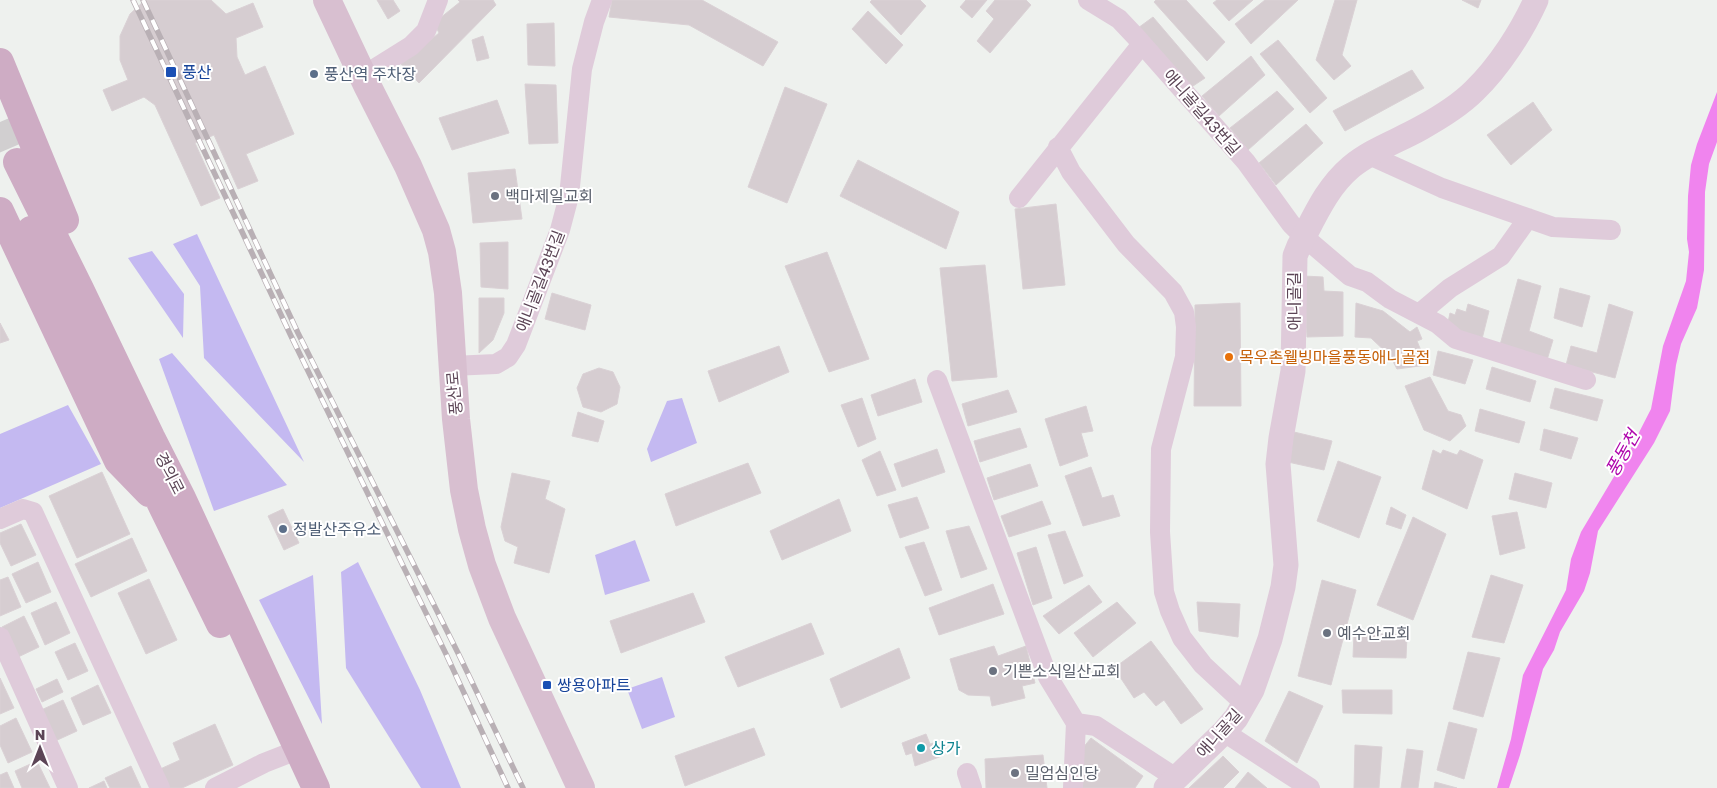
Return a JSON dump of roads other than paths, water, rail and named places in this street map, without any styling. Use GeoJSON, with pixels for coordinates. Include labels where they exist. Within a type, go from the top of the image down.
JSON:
{"type":"FeatureCollection","features":[{"type":"Feature","properties":{"kind":"main road","name":"풍산로"},"geometry":{"type":"LineString","coordinates":[[327,0],[408,166],[436,230],[442,252],[448,293],[459,456],[472,529],[482,565],[502,618],[580,788]]}},
{"type":"Feature","properties":{"kind":"main road"},"geometry":{"type":"LineString","coordinates":[[0,62],[79,255],[164,448],[173,503]]}},
{"type":"Feature","properties":{"kind":"main road","name":"경의로"},"geometry":{"type":"LineString","coordinates":[[9,164],[80,288],[151,437],[173,503],[302,788]]}},
{"type":"Feature","properties":{"kind":"main road"},"geometry":{"type":"LineString","coordinates":[[0,211],[118,461],[173,503]]}},
{"type":"Feature","properties":{"kind":"main road","name":"경의로"},"geometry":{"type":"LineString","coordinates":[[173,503],[316,788]]}},
{"type":"Feature","properties":{"kind":"street"},"geometry":{"type":"LineString","coordinates":[[363,76],[411,46],[426,31],[438,0]]}},
{"type":"Feature","properties":{"kind":"street","name":"애니골길43번길"},"geometry":{"type":"LineString","coordinates":[[452,366],[496,364],[508,357],[516,345],[560,230],[569,196],[582,69],[594,22],[602,0]]}},
{"type":"Feature","properties":{"kind":"street","name":"애니골길43번길"},"geometry":{"type":"LineString","coordinates":[[1088,0],[1119,19],[1246,162],[1273,200],[1304,237],[1350,276],[1367,282],[1390,299],[1438,324],[1456,339],[1586,380]]}},
{"type":"Feature","properties":{"kind":"street","name":"애니골길"},"geometry":{"type":"LineString","coordinates":[[1171,783],[1224,732],[1245,704],[1252,690],[1270,639],[1285,576],[1285,549],[1278,456],[1293,371],[1295,256],[1331,189],[1351,167],[1420,129],[1473,92],[1490,74],[1526,21],[1536,0]]}},
{"type":"Feature","properties":{"kind":"street"},"geometry":{"type":"LineString","coordinates":[[1019,198],[1142,44]]}},
{"type":"Feature","properties":{"kind":"street"},"geometry":{"type":"LineString","coordinates":[[1058,147],[1071,172],[1082,187],[1126,244],[1173,292],[1184,312],[1186,327],[1185,357],[1161,449],[1160,532],[1164,592],[1182,638],[1203,665],[1245,704]]}},
{"type":"Feature","properties":{"kind":"street"},"geometry":{"type":"LineString","coordinates":[[1370,155],[1442,188],[1554,227],[1611,230]]}},
{"type":"Feature","properties":{"kind":"street"},"geometry":{"type":"LineString","coordinates":[[1419,314],[1450,288],[1501,256],[1528,218]]}},
{"type":"Feature","properties":{"kind":"street"},"geometry":{"type":"LineString","coordinates":[[937,380],[1048,677],[1076,724],[1073,788]]}},
{"type":"Feature","properties":{"kind":"street"},"geometry":{"type":"LineString","coordinates":[[0,520],[24,509],[33,512],[160,788]]}},
{"type":"Feature","properties":{"kind":"street"},"geometry":{"type":"LineString","coordinates":[[0,637],[68,788]]}},
{"type":"Feature","properties":{"kind":"street"},"geometry":{"type":"LineString","coordinates":[[1076,724],[1096,726],[1171,783]]}},
{"type":"Feature","properties":{"kind":"street"},"geometry":{"type":"LineString","coordinates":[[1224,732],[1310,788]]}},
{"type":"Feature","properties":{"kind":"street"},"geometry":{"type":"LineString","coordinates":[[215,788],[264,763],[287,754]]}},
{"type":"Feature","properties":{"kind":"tunnel"},"geometry":{"type":"LineString","coordinates":[[0,122],[17,162]]}},
{"type":"Feature","properties":{"kind":"railway"},"geometry":{"type":"LineString","coordinates":[[133,0],[291,336],[446,654],[508,788]]}},
{"type":"Feature","properties":{"kind":"railway"},"geometry":{"type":"LineString","coordinates":[[143,0],[298,333],[459,655],[523,788]]}},
{"type":"Feature","properties":{"kind":"place","name":"풍산"},"geometry":{"type":"Point","coordinates":[171,72]}},
{"type":"Feature","properties":{"kind":"place","name":"풍산역 주차장"},"geometry":{"type":"Point","coordinates":[314,74]}},
{"type":"Feature","properties":{"kind":"place","name":"백마제일교회"},"geometry":{"type":"Point","coordinates":[495,196]}},
{"type":"Feature","properties":{"kind":"place","name":"목우촌웰빙마을풍동애니골점"},"geometry":{"type":"Point","coordinates":[1229,357]}},
{"type":"Feature","properties":{"kind":"place","name":"정발산주유소"},"geometry":{"type":"Point","coordinates":[283,529]}},
{"type":"Feature","properties":{"kind":"place","name":"예수안교회"},"geometry":{"type":"Point","coordinates":[1327,633]}},
{"type":"Feature","properties":{"kind":"place","name":"기쁜소식일산교회"},"geometry":{"type":"Point","coordinates":[993,671]}},
{"type":"Feature","properties":{"kind":"place","name":"쌍용아파트"},"geometry":{"type":"Point","coordinates":[547,685]}},
{"type":"Feature","properties":{"kind":"place","name":"상가"},"geometry":{"type":"Point","coordinates":[921,748]}},
{"type":"Feature","properties":{"kind":"place","name":"밀엄심인당"},"geometry":{"type":"Point","coordinates":[1015,773]}},
{"type":"Feature","properties":{"kind":"water label","name":"풍동천"},"geometry":{"type":"Point","coordinates":[1622,453]}}]}
